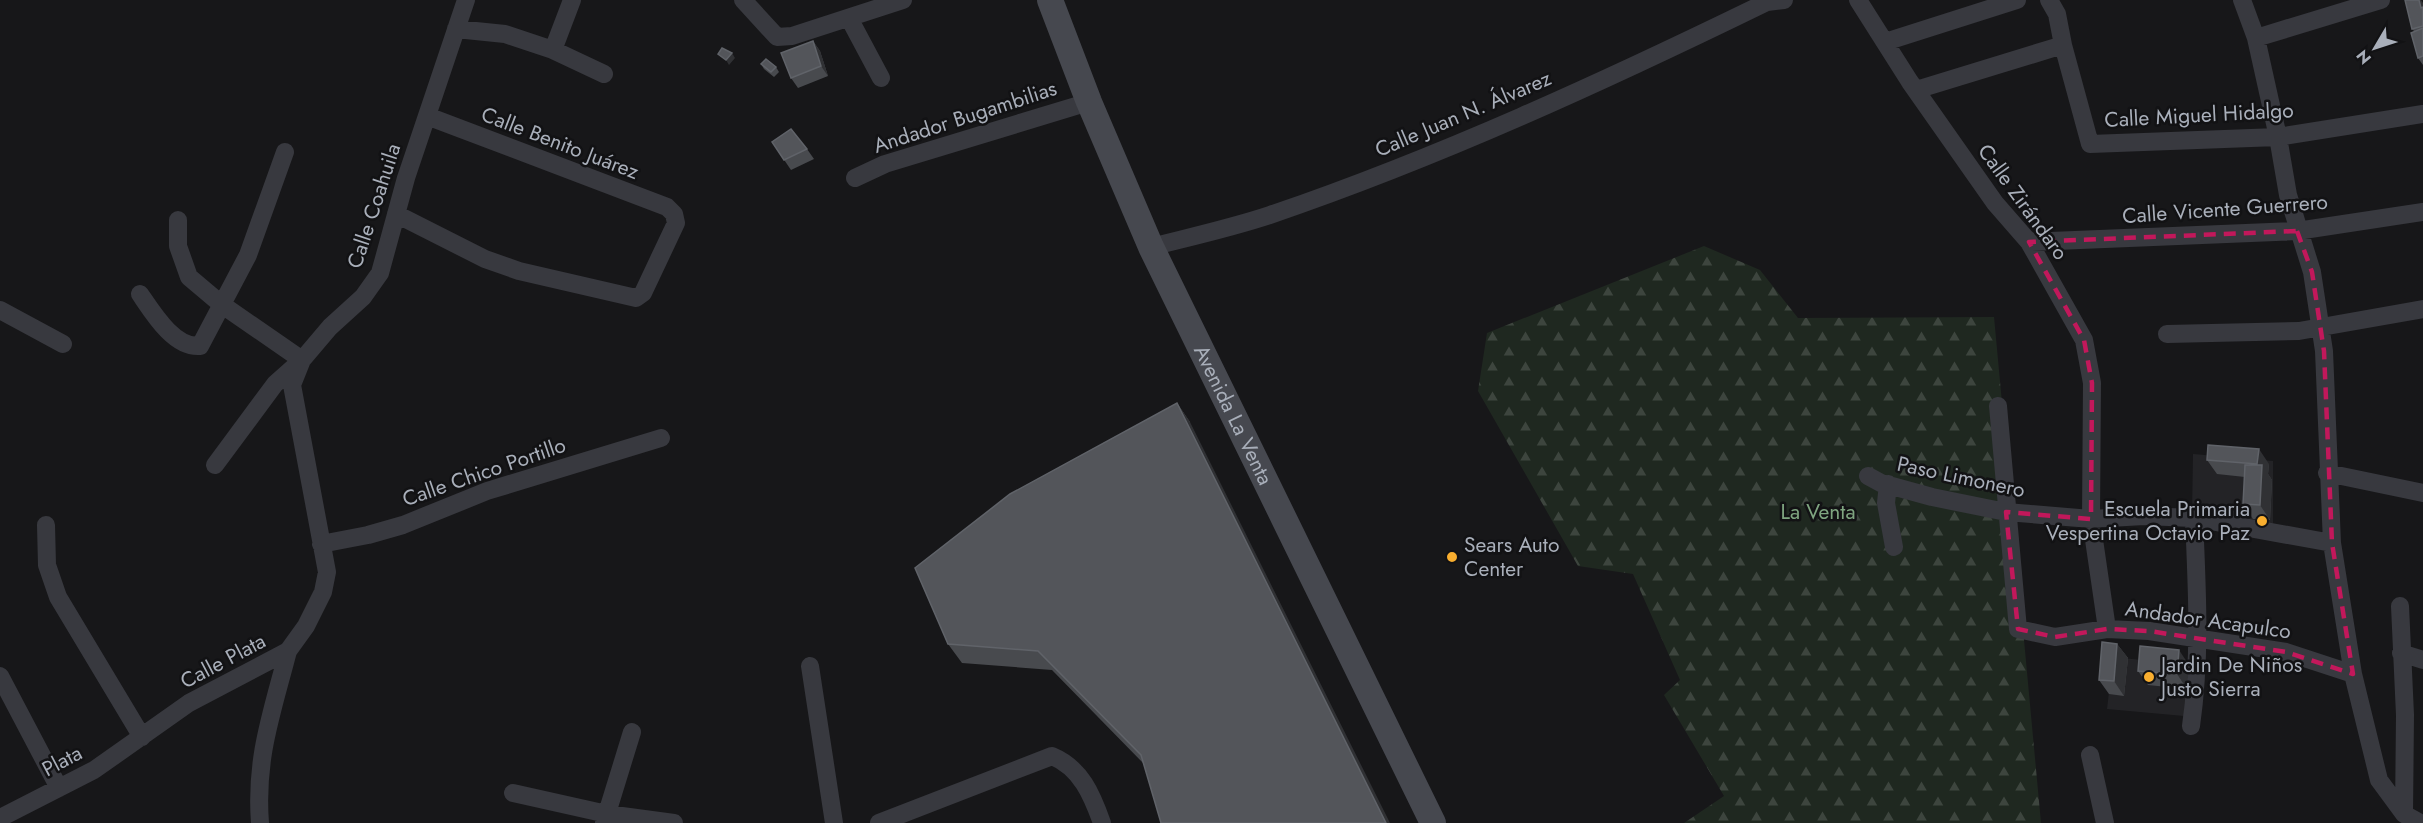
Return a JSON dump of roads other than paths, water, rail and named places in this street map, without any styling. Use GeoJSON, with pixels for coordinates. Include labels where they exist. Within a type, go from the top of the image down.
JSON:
{"type":"FeatureCollection","features":[{"type":"Feature","properties":{"kind":"main road","name":"Avenida La Venta"},"geometry":{"type":"LineString","coordinates":[[1050,0],[1089,102],[1151,248],[1433,823]]}},
{"type":"Feature","properties":{"kind":"street","name":"Calle Coahuila"},"geometry":{"type":"LineString","coordinates":[[321,544],[292,385],[302,360],[330,327],[363,297],[380,273],[396,214],[466,0]]}},
{"type":"Feature","properties":{"kind":"street"},"geometry":{"type":"LineString","coordinates":[[553,50],[572,0]]}},
{"type":"Feature","properties":{"kind":"street"},"geometry":{"type":"LineString","coordinates":[[743,0],[768,30],[777,36],[792,36],[903,0]]}},
{"type":"Feature","properties":{"kind":"street","name":"Calle Juan N. Álvarez"},"geometry":{"type":"LineString","coordinates":[[1151,248],[1268,215],[1436,153],[1645,62],[1767,2],[1784,0]]}},
{"type":"Feature","properties":{"kind":"street","name":"Calle Zirándaro"},"geometry":{"type":"LineString","coordinates":[[1858,0],[1916,90],[1995,203],[2029,242],[2084,340],[2092,383],[2091,519],[2107,629]]}},
{"type":"Feature","properties":{"kind":"street"},"geometry":{"type":"LineString","coordinates":[[1885,42],[2017,0]]}},
{"type":"Feature","properties":{"kind":"street","name":"Calle Miguel Hidalgo"},"geometry":{"type":"LineString","coordinates":[[2049,0],[2057,14],[2063,45],[2090,144],[2278,136],[2423,114]]}},
{"type":"Feature","properties":{"kind":"street"},"geometry":{"type":"LineString","coordinates":[[2242,0],[2256,38],[2297,231],[2312,272],[2324,351],[2327,473],[2332,543],[2353,674],[2379,780],[2404,814],[2420,823]]}},
{"type":"Feature","properties":{"kind":"street"},"geometry":{"type":"LineString","coordinates":[[2256,38],[2381,0]]}},
{"type":"Feature","properties":{"kind":"street"},"geometry":{"type":"LineString","coordinates":[[849,18],[881,78]]}},
{"type":"Feature","properties":{"kind":"street"},"geometry":{"type":"LineString","coordinates":[[456,29],[505,33],[553,50],[604,74]]}},
{"type":"Feature","properties":{"kind":"street"},"geometry":{"type":"LineString","coordinates":[[1916,90],[2063,45]]}},
{"type":"Feature","properties":{"kind":"street","name":"Andador Bugambilias"},"geometry":{"type":"LineString","coordinates":[[855,178],[885,164],[1089,102]]}},
{"type":"Feature","properties":{"kind":"street","name":"Calle Benito Juárez"},"geometry":{"type":"LineString","coordinates":[[396,214],[485,259],[519,271],[636,298],[643,293],[676,223],[674,214],[667,207],[427,116]]}},
{"type":"Feature","properties":{"kind":"street"},"geometry":{"type":"LineString","coordinates":[[140,294],[162,327],[193,347],[200,346],[248,255],[285,152]]}},
{"type":"Feature","properties":{"kind":"street","name":"Calle Vicente Guerrero"},"geometry":{"type":"LineString","coordinates":[[2029,242],[2297,231],[2423,212]]}},
{"type":"Feature","properties":{"kind":"street"},"geometry":{"type":"LineString","coordinates":[[178,220],[178,246],[189,277],[221,304],[302,360],[275,384],[215,465]]}},
{"type":"Feature","properties":{"kind":"street"},"geometry":{"type":"LineString","coordinates":[[2167,334],[2268,333],[2423,309]]}},
{"type":"Feature","properties":{"kind":"street"},"geometry":{"type":"LineString","coordinates":[[0,310],[63,344]]}},
{"type":"Feature","properties":{"kind":"street"},"geometry":{"type":"LineString","coordinates":[[1998,406],[2006,512]]}},
{"type":"Feature","properties":{"kind":"street","name":"Calle Chico Portillo"},"geometry":{"type":"LineString","coordinates":[[321,544],[368,535],[403,525],[487,490],[661,438]]}},
{"type":"Feature","properties":{"kind":"street"},"geometry":{"type":"LineString","coordinates":[[2327,473],[2423,493]]}},
{"type":"Feature","properties":{"kind":"street","name":"Paso Limonero"},"geometry":{"type":"LineString","coordinates":[[1868,476],[1932,497],[2006,512],[2091,519],[2144,516],[2194,518],[2332,543]]}},
{"type":"Feature","properties":{"kind":"street"},"geometry":{"type":"LineString","coordinates":[[1888,484],[1886,503],[1894,547]]}},
{"type":"Feature","properties":{"kind":"street","name":"Andador Acapulco"},"geometry":{"type":"LineString","coordinates":[[2006,512],[2018,629],[2055,637],[2107,629],[2149,631],[2286,652],[2353,674]]}},
{"type":"Feature","properties":{"kind":"street"},"geometry":{"type":"LineString","coordinates":[[2191,726],[2196,688],[2198,639],[2194,518]]}},
{"type":"Feature","properties":{"kind":"street"},"geometry":{"type":"LineString","coordinates":[[46,525],[46,565],[58,597],[142,737]]}},
{"type":"Feature","properties":{"kind":"street","name":"Calle Plata"},"geometry":{"type":"LineString","coordinates":[[142,737],[189,703],[288,651],[306,626],[323,592],[327,572],[321,544]]}},
{"type":"Feature","properties":{"kind":"street"},"geometry":{"type":"LineString","coordinates":[[2400,606],[2405,715],[2404,814]]}},
{"type":"Feature","properties":{"kind":"street"},"geometry":{"type":"LineString","coordinates":[[260,823],[258,794],[261,753],[288,651]]}},
{"type":"Feature","properties":{"kind":"street"},"geometry":{"type":"LineString","coordinates":[[2401,653],[2423,660]]}},
{"type":"Feature","properties":{"kind":"street"},"geometry":{"type":"LineString","coordinates":[[810,666],[834,823]]}},
{"type":"Feature","properties":{"kind":"street"},"geometry":{"type":"LineString","coordinates":[[0,676],[59,788]]}},
{"type":"Feature","properties":{"kind":"street"},"geometry":{"type":"LineString","coordinates":[[606,819],[632,732]]}},
{"type":"Feature","properties":{"kind":"street","name":"Plata"},"geometry":{"type":"LineString","coordinates":[[0,818],[94,770],[142,737]]}},
{"type":"Feature","properties":{"kind":"street"},"geometry":{"type":"LineString","coordinates":[[2090,755],[2105,823]]}},
{"type":"Feature","properties":{"kind":"street"},"geometry":{"type":"LineString","coordinates":[[879,823],[1052,756],[1075,772],[1091,794],[1102,823]]}},
{"type":"Feature","properties":{"kind":"street"},"geometry":{"type":"LineString","coordinates":[[513,793],[606,819],[674,823]]}},
{"type":"Feature","properties":{"kind":"place","name":"Escuela Primaria Vespertina Octavio Paz"},"geometry":{"type":"Point","coordinates":[2262,521]}},
{"type":"Feature","properties":{"kind":"place","name":"Sears Auto Center"},"geometry":{"type":"Point","coordinates":[1452,557]}},
{"type":"Feature","properties":{"kind":"place","name":"Jardin De Niños Justo Sierra"},"geometry":{"type":"Point","coordinates":[2149,677]}},
{"type":"Feature","properties":{"kind":"park label","name":"La Venta"},"geometry":{"type":"Point","coordinates":[1818,512]}}]}
